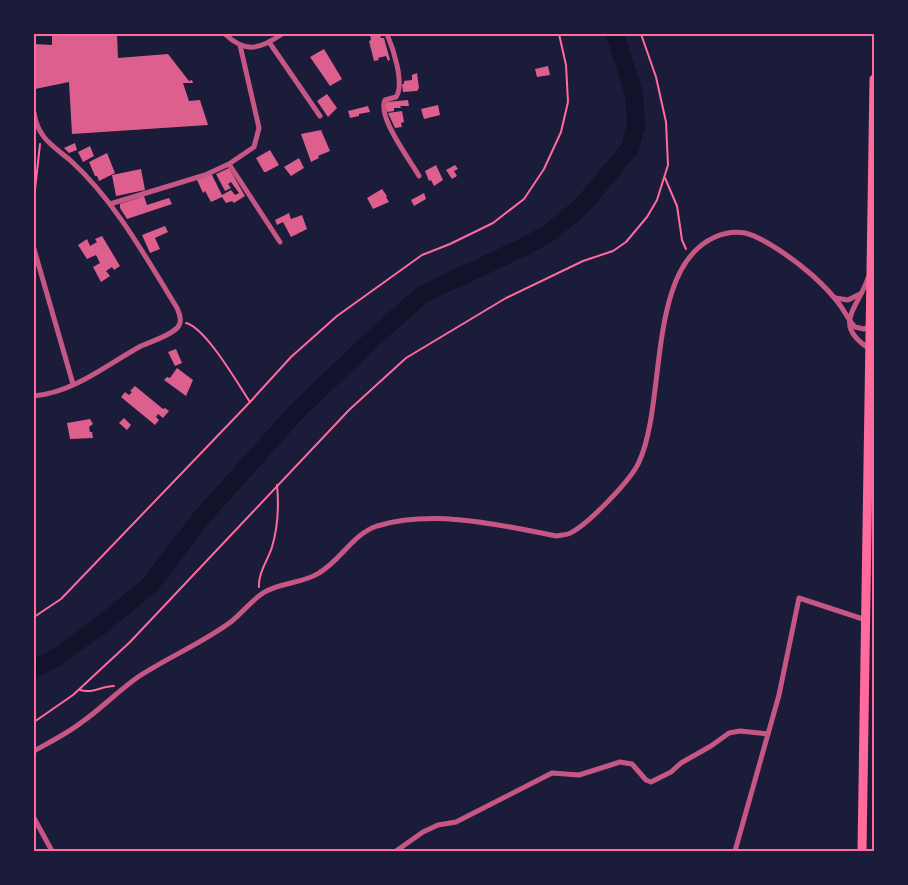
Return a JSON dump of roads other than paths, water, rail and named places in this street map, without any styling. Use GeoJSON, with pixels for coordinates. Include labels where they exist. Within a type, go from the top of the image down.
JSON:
{"type":"FeatureCollection","features":[{"type":"Feature","properties":{"kind":"main road"},"geometry":{"type":"LineString","coordinates":[[862,851],[871,268],[873,249],[874,79]]}},
{"type":"Feature","properties":{"kind":"street"},"geometry":{"type":"LineString","coordinates":[[225,34],[235,43],[245,47],[257,47],[282,34]]}},
{"type":"Feature","properties":{"kind":"street"},"geometry":{"type":"LineString","coordinates":[[387,34],[394,53],[400,88],[396,97],[385,100],[383,111],[419,176]]}},
{"type":"Feature","properties":{"kind":"street"},"geometry":{"type":"LineString","coordinates":[[269,42],[320,116]]}},
{"type":"Feature","properties":{"kind":"street"},"geometry":{"type":"LineString","coordinates":[[110,204],[205,175],[229,164],[254,147],[259,128],[240,45]]}},
{"type":"Feature","properties":{"kind":"street"},"geometry":{"type":"LineString","coordinates":[[34,113],[34,122],[44,139],[87,177],[110,204],[177,308],[180,318],[176,329],[140,347],[95,375],[46,395],[34,396]]}},
{"type":"Feature","properties":{"kind":"street"},"geometry":{"type":"LineString","coordinates":[[229,164],[280,242]]}},
{"type":"Feature","properties":{"kind":"street"},"geometry":{"type":"LineString","coordinates":[[34,752],[82,723],[140,676],[216,632],[233,620],[260,595],[281,585],[315,576],[328,568],[363,533],[376,526],[416,520],[459,520],[557,536],[567,535],[579,527],[593,516],[618,490],[639,463],[656,391],[667,305],[678,276],[690,256],[705,242],[723,234],[735,232],[745,233],[757,238],[791,258],[810,273],[835,298],[857,328],[864,329],[870,326]]}},
{"type":"Feature","properties":{"kind":"street"},"geometry":{"type":"LineString","coordinates":[[34,250],[73,384]]}},
{"type":"Feature","properties":{"kind":"street"},"geometry":{"type":"LineString","coordinates":[[870,349],[855,338],[851,331],[850,320],[852,309],[862,293],[871,268]]}},
{"type":"Feature","properties":{"kind":"street"},"geometry":{"type":"LineString","coordinates":[[835,298],[848,300],[862,293]]}},
{"type":"Feature","properties":{"kind":"street"},"geometry":{"type":"LineString","coordinates":[[735,851],[779,695],[799,598],[866,620]]}},
{"type":"Feature","properties":{"kind":"street"},"geometry":{"type":"LineString","coordinates":[[396,851],[423,832],[438,825],[456,822],[552,773],[579,775],[620,762],[632,764],[646,780],[651,782],[671,772],[681,762],[711,746],[729,733],[740,731],[768,734]]}},
{"type":"Feature","properties":{"kind":"street"},"geometry":{"type":"LineString","coordinates":[[34,818],[52,851]]}},
{"type":"Feature","properties":{"kind":"waterway"},"geometry":{"type":"LineString","coordinates":[[34,668],[51,661],[100,626],[150,585],[201,518],[297,411],[423,294],[526,246],[549,233],[582,206],[630,148],[636,125],[634,94],[615,34]]}}]}
